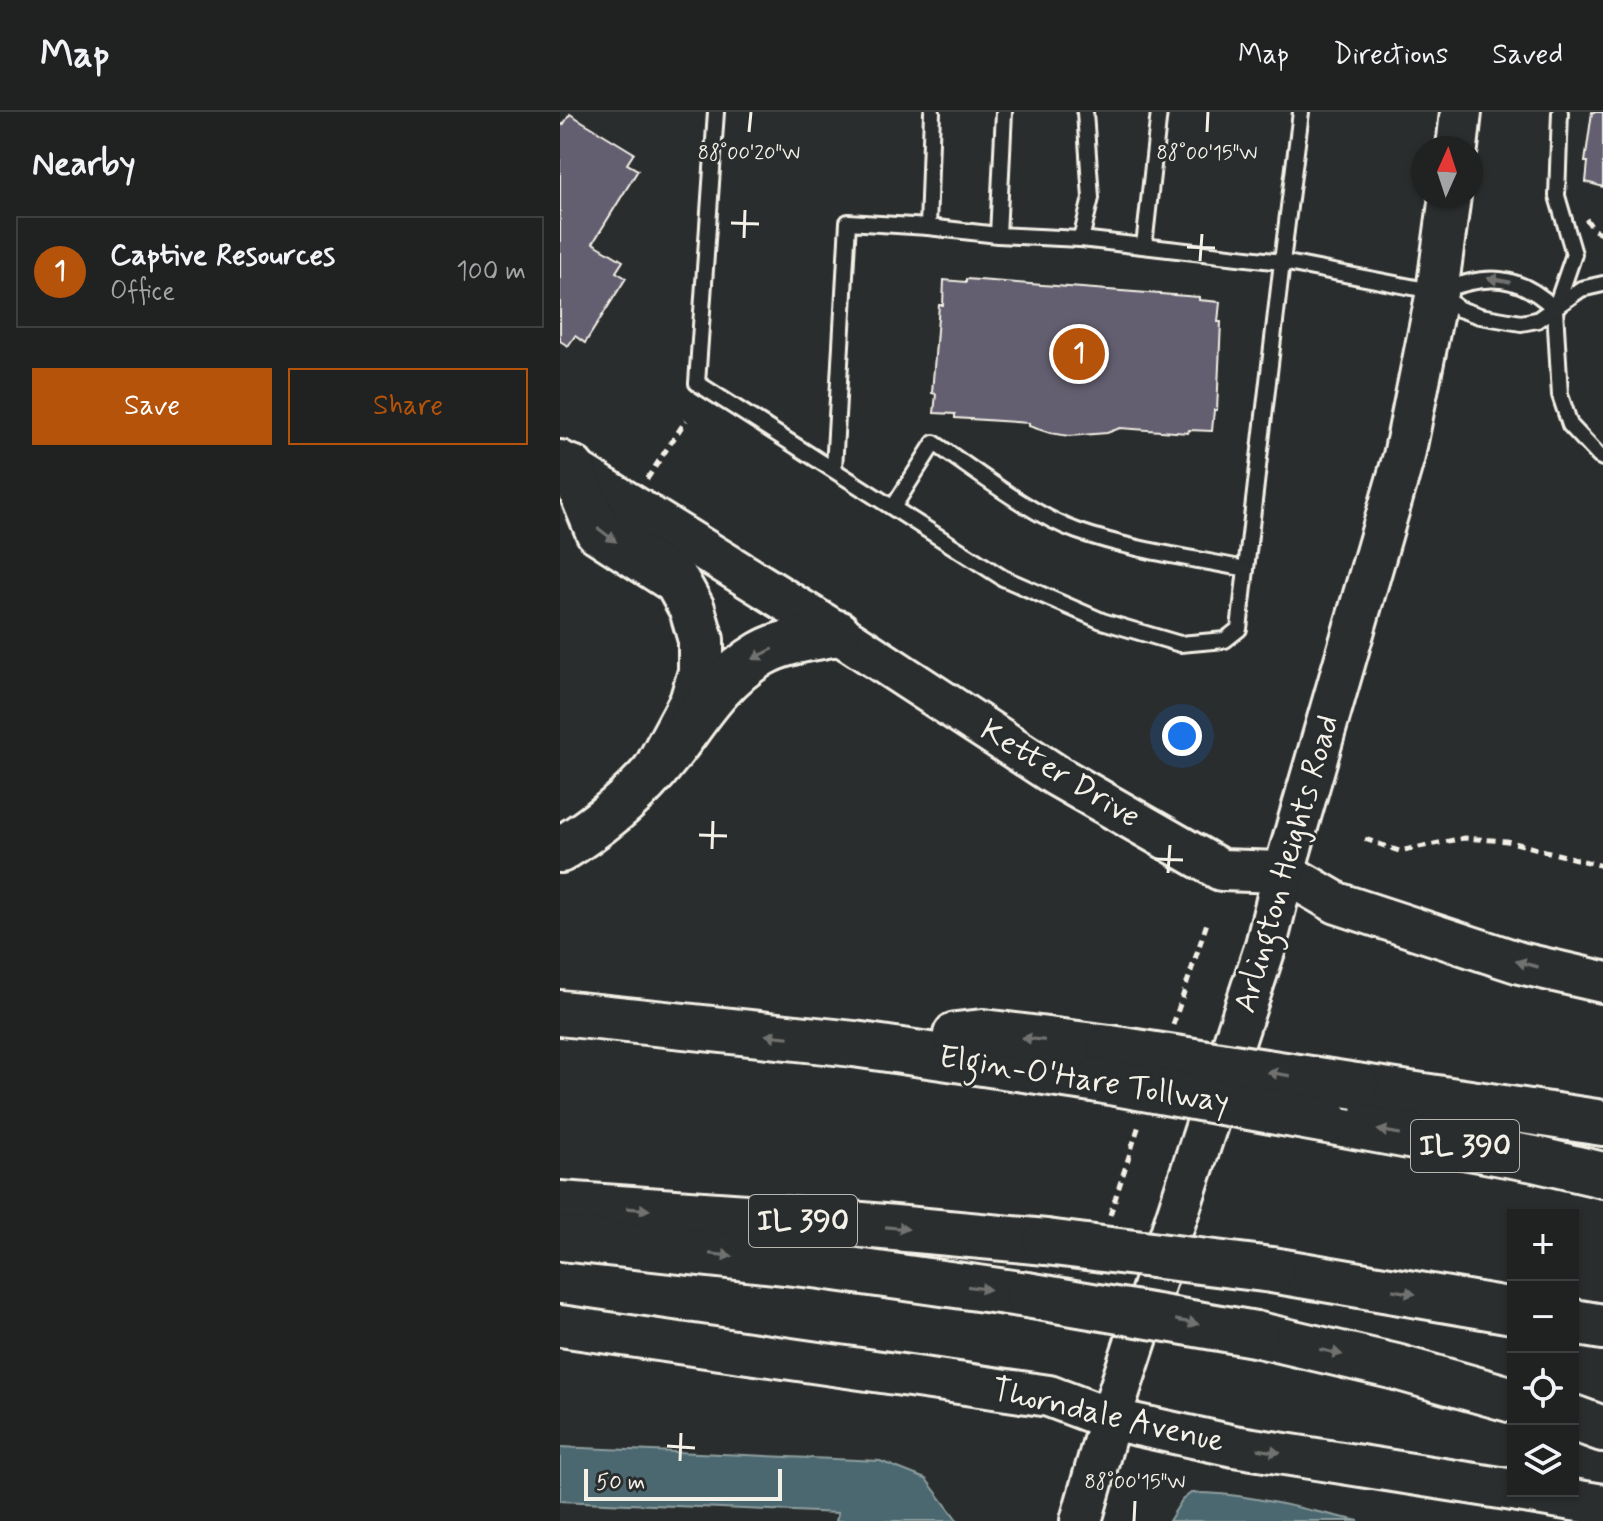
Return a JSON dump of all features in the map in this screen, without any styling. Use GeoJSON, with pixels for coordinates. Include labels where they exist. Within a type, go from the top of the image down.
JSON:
{"type":"FeatureCollection","features":[{"type":"Feature","properties":{"kind":"highway"},"geometry":{"type":"LineString","coordinates":[[566,464],[598,531],[677,582],[692,609],[701,640],[701,672],[692,702],[655,771]]}},
{"type":"Feature","properties":{"kind":"highway"},"geometry":{"type":"LineString","coordinates":[[560,850],[593,829],[655,771],[727,678],[764,652],[838,633]]}},
{"type":"Feature","properties":{"kind":"highway","name":"Elgin-O'Hare Tollway"},"geometry":{"type":"LineString","coordinates":[[560,1013],[854,1044],[1104,1064],[1327,1121],[1534,1159],[1603,1175]]}},
{"type":"Feature","properties":{"kind":"highway"},"geometry":{"type":"LineString","coordinates":[[1104,1064],[1356,1086],[1603,1123]]}},
{"type":"Feature","properties":{"kind":"highway","name":"IL 390"},"geometry":{"type":"LineString","coordinates":[[560,1204],[862,1225],[1046,1242],[1272,1270],[1507,1310]]}},
{"type":"Feature","properties":{"kind":"highway","name":"IL 390"},"geometry":{"type":"LineString","coordinates":[[560,1238],[821,1266],[1027,1295],[1255,1334],[1396,1367],[1507,1398]]}},
{"type":"Feature","properties":{"kind":"highway"},"geometry":{"type":"LineString","coordinates":[[1579,1323],[1603,1327]]}},
{"type":"Feature","properties":{"kind":"highway"},"geometry":{"type":"LineString","coordinates":[[1579,1420],[1603,1429]]}},
{"type":"Feature","properties":{"kind":"street"},"geometry":{"type":"LineString","coordinates":[[1458,136],[1461,112]]}},
{"type":"Feature","properties":{"kind":"street","name":"Arlington Heights Road"},"geometry":{"type":"LineString","coordinates":[[1081,1521],[1110,1419],[1266,945],[1284,872],[1404,456],[1437,292],[1448,208]]}},
{"type":"Feature","properties":{"kind":"street","name":"Ketter Drive"},"geometry":{"type":"LineString","coordinates":[[566,464],[838,633],[1057,776],[1221,870],[1284,872],[1337,903],[1520,963],[1603,982]]}},
{"type":"Feature","properties":{"kind":"street","name":"Thorndale Avenue"},"geometry":{"type":"LineString","coordinates":[[560,1326],[1049,1396],[1110,1419],[1234,1446],[1507,1490]]}},
{"type":"Feature","properties":{"kind":"street","name":"Thorndale Avenue"},"geometry":{"type":"LineString","coordinates":[[1553,1497],[1603,1505]]}},
{"type":"Feature","properties":{"kind":"lane"},"geometry":{"type":"LineString","coordinates":[[716,112],[697,383],[1003,578],[1102,621],[1180,644],[1225,640],[1239,629],[1301,112]]}},
{"type":"Feature","properties":{"kind":"lane"},"geometry":{"type":"LineString","coordinates":[[928,227],[932,112]]}},
{"type":"Feature","properties":{"kind":"lane"},"geometry":{"type":"LineString","coordinates":[[998,235],[1004,112]]}},
{"type":"Feature","properties":{"kind":"lane"},"geometry":{"type":"LineString","coordinates":[[1081,239],[1091,198],[1085,112]]}},
{"type":"Feature","properties":{"kind":"lane"},"geometry":{"type":"LineString","coordinates":[[1144,246],[1159,112]]}},
{"type":"Feature","properties":{"kind":"lane"},"geometry":{"type":"LineString","coordinates":[[1560,112],[1557,196],[1574,254],[1555,309],[1560,395],[1570,425],[1603,458]]}},
{"type":"Feature","properties":{"kind":"lane"},"geometry":{"type":"LineString","coordinates":[[834,469],[848,222],[1081,239],[1282,262],[1437,292],[1459,309],[1521,323],[1537,320],[1581,289],[1603,284]]}},
{"type":"Feature","properties":{"kind":"lane"},"geometry":{"type":"LineString","coordinates":[[1437,292],[1466,281],[1489,277],[1525,285],[1555,309]]}},
{"type":"Feature","properties":{"kind":"lane"},"geometry":{"type":"LineString","coordinates":[[894,506],[934,443],[1018,500],[1075,530],[1246,569]]}},
{"type":"Feature","properties":{"kind":"path"},"geometry":{"type":"LineString","coordinates":[[631,503],[686,420]]}},
{"type":"Feature","properties":{"kind":"path"},"geometry":{"type":"LineString","coordinates":[[1365,839],[1399,851],[1464,838],[1507,841],[1603,866]]}},
{"type":"Feature","properties":{"kind":"path"},"geometry":{"type":"LineString","coordinates":[[1168,1039],[1208,920]]}},
{"type":"Feature","properties":{"kind":"path"},"geometry":{"type":"LineString","coordinates":[[1109,1217],[1143,1113]]}},
{"type":"Feature","properties":{"kind":"water"},"geometry":{"type":"Polygon","coordinates":[[[560,1447],[880,1461],[926,1479],[958,1521],[836,1521],[838,1513],[560,1501],[560,1447]]]}},
{"type":"Feature","properties":{"kind":"water"},"geometry":{"type":"Polygon","coordinates":[[[1191,1493],[1254,1499],[1359,1521],[1169,1521],[1182,1500],[1191,1493]]]}},
{"type":"Feature","properties":{"kind":"building"},"geometry":{"type":"Polygon","coordinates":[[[1592,112],[1603,112],[1603,187],[1586,182],[1588,162],[1585,162],[1592,112]]]}},
{"type":"Feature","properties":{"kind":"building"},"geometry":{"type":"Polygon","coordinates":[[[570,114],[634,153],[627,164],[638,170],[593,243],[623,261],[616,272],[626,278],[585,343],[575,336],[568,346],[560,341],[560,123],[563,125],[570,114]]]}},
{"type":"Feature","properties":{"kind":"building"},"geometry":{"type":"Polygon","coordinates":[[[966,279],[1199,297],[1199,300],[1220,302],[1217,410],[1214,410],[1212,431],[1189,430],[1188,433],[1120,428],[1107,433],[1069,436],[1050,433],[1029,426],[1029,423],[955,418],[955,414],[934,413],[936,394],[932,393],[944,280],[966,282],[966,279]]]}},
{"type":"Feature","properties":{"kind":"place","name":"Captive Resources"},"geometry":{"type":"Point","coordinates":[1079,354]}}]}
